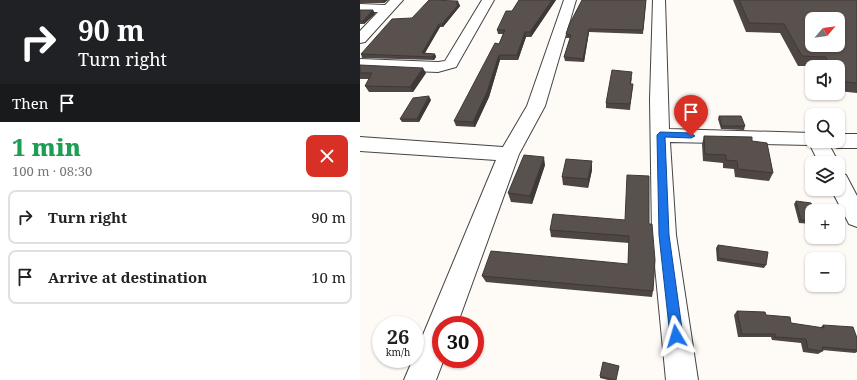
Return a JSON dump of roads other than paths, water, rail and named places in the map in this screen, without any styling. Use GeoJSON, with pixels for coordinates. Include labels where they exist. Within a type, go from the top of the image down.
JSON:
{"type":"FeatureCollection","features":[{"type":"Feature","properties":{"kind":"street"},"geometry":{"type":"LineString","coordinates":[[360,64],[438,67],[451,64],[488,0]]}},
{"type":"Feature","properties":{"kind":"street"},"geometry":{"type":"LineString","coordinates":[[446,316],[509,154],[536,106],[570,0]]}},
{"type":"Feature","properties":{"kind":"street"},"geometry":{"type":"LineString","coordinates":[[660,0],[659,99],[664,235],[682,380]]}},
{"type":"Feature","properties":{"kind":"street"},"geometry":{"type":"LineString","coordinates":[[360,8],[392,5]]}},
{"type":"Feature","properties":{"kind":"street"},"geometry":{"type":"LineString","coordinates":[[360,39],[392,5]]}},
{"type":"Feature","properties":{"kind":"street"},"geometry":{"type":"LineString","coordinates":[[660,135],[805,139]]}},
{"type":"Feature","properties":{"kind":"street"},"geometry":{"type":"LineString","coordinates":[[845,140],[857,141]]}},
{"type":"Feature","properties":{"kind":"street"},"geometry":{"type":"LineString","coordinates":[[360,144],[509,154]]}},
{"type":"Feature","properties":{"kind":"street"},"geometry":{"type":"LineString","coordinates":[[845,194],[857,217]]}},
{"type":"Feature","properties":{"kind":"street"},"geometry":{"type":"LineString","coordinates":[[420,380],[432,351]]}}]}
